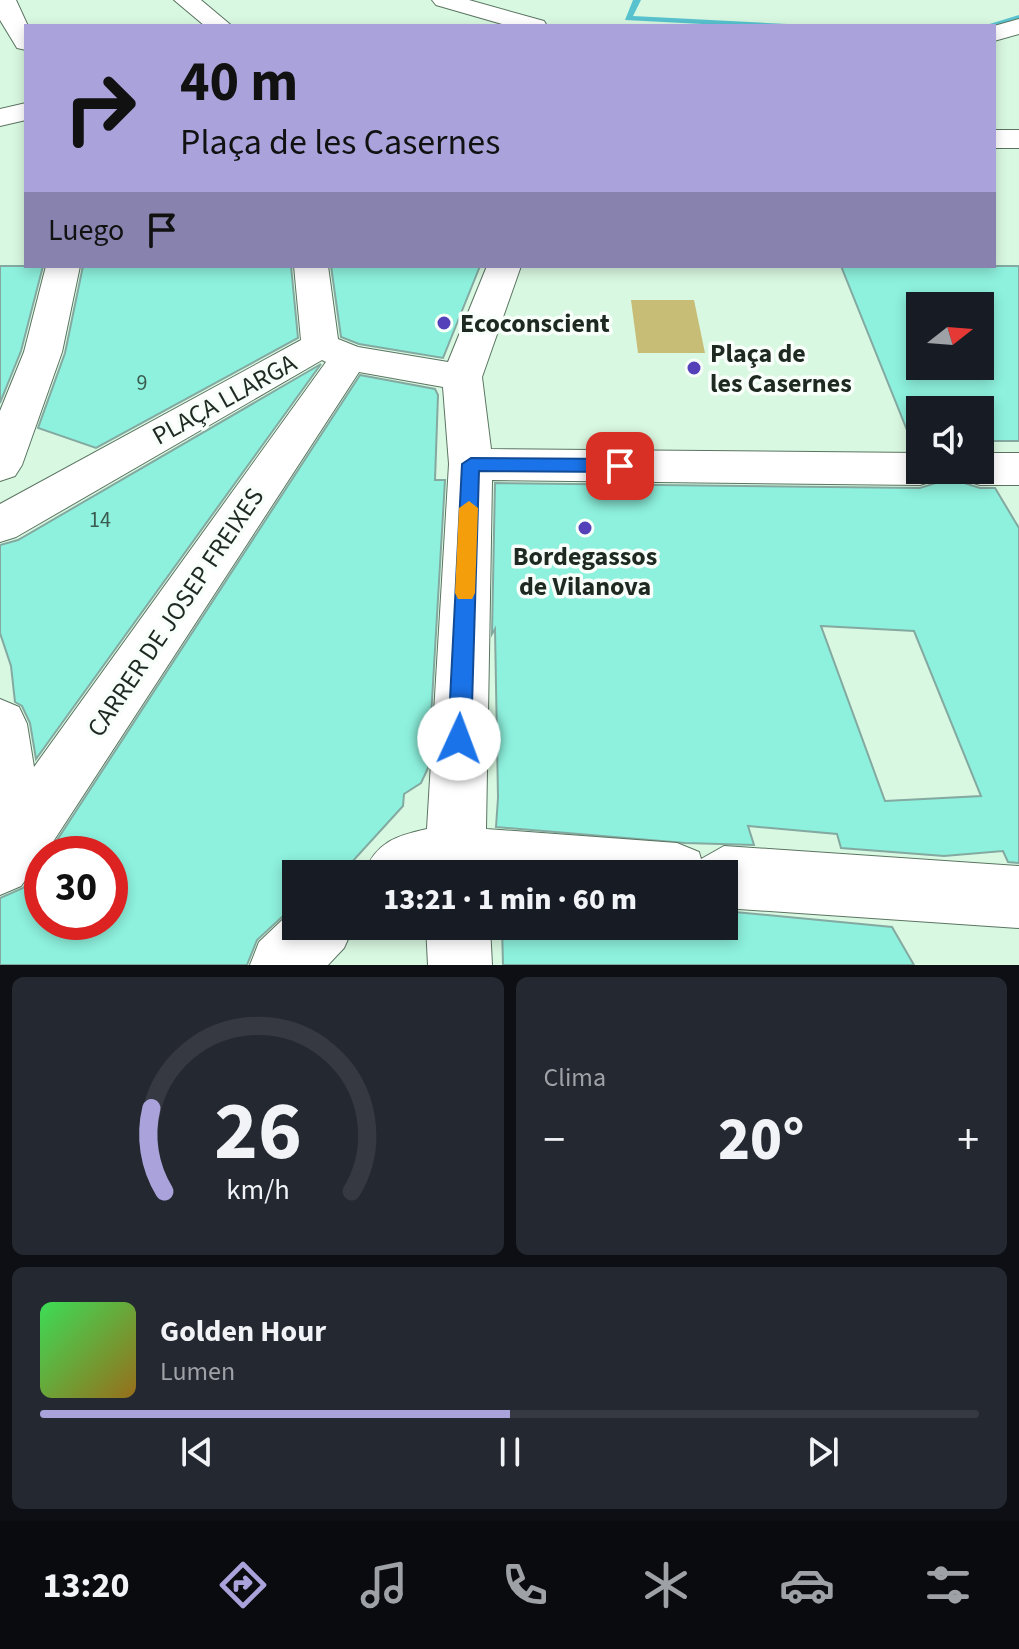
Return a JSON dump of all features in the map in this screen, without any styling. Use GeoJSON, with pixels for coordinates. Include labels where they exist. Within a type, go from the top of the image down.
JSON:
{"type":"FeatureCollection","features":[{"type":"Feature","properties":{"kind":"street"},"geometry":{"type":"LineString","coordinates":[[4,0],[24,40]]}},
{"type":"Feature","properties":{"kind":"street"},"geometry":{"type":"LineString","coordinates":[[186,0],[217,24]]}},
{"type":"Feature","properties":{"kind":"street"},"geometry":{"type":"LineString","coordinates":[[444,0],[528,24]]}},
{"type":"Feature","properties":{"kind":"street"},"geometry":{"type":"LineString","coordinates":[[996,33],[1019,26]]}},
{"type":"Feature","properties":{"kind":"street"},"geometry":{"type":"LineString","coordinates":[[0,118],[24,112]]}},
{"type":"Feature","properties":{"kind":"street"},"geometry":{"type":"LineString","coordinates":[[996,139],[1019,139]]}},
{"type":"Feature","properties":{"kind":"street"},"geometry":{"type":"LineString","coordinates":[[0,465],[43,352],[63,268]]}},
{"type":"Feature","properties":{"kind":"street"},"geometry":{"type":"LineString","coordinates":[[312,268],[335,352],[462,377]]}},
{"type":"Feature","properties":{"kind":"street"},"geometry":{"type":"LineString","coordinates":[[454,860],[471,464],[462,377],[503,268]]}},
{"type":"Feature","properties":{"kind":"street","name":"PLAÇA LLARGA"},"geometry":{"type":"LineString","coordinates":[[0,525],[335,352]]}},
{"type":"Feature","properties":{"kind":"street","name":"CARRER DE JOSEP FREIXES"},"geometry":{"type":"LineString","coordinates":[[13,848],[335,352]]}},
{"type":"Feature","properties":{"kind":"street"},"geometry":{"type":"LineString","coordinates":[[471,464],[906,469]]}},
{"type":"Feature","properties":{"kind":"street"},"geometry":{"type":"LineString","coordinates":[[994,469],[1019,469]]}},
{"type":"Feature","properties":{"kind":"street"},"geometry":{"type":"LineString","coordinates":[[0,724],[13,848]]}},
{"type":"Feature","properties":{"kind":"street"},"geometry":{"type":"LineString","coordinates":[[738,878],[1019,897]]}},
{"type":"Feature","properties":{"kind":"street"},"geometry":{"type":"LineString","coordinates":[[282,965],[308,940]]}},
{"type":"Feature","properties":{"kind":"street"},"geometry":{"type":"LineString","coordinates":[[459,940],[460,965]]}},
{"type":"Feature","properties":{"kind":"shaded area"},"geometry":{"type":"Polygon","coordinates":[[[631,300],[694,300],[705,353],[638,353],[631,300]]]}},
{"type":"Feature","properties":{"kind":"building"},"geometry":{"type":"Polygon","coordinates":[[[0,266],[42,268],[21,351],[0,403],[0,266]]]}},
{"type":"Feature","properties":{"kind":"building"},"geometry":{"type":"Polygon","coordinates":[[[1019,266],[1019,441],[994,441],[994,396],[906,396],[906,428],[842,268],[1019,266]]]}},
{"type":"Feature","properties":{"kind":"building"},"geometry":{"type":"Polygon","coordinates":[[[83,268],[291,268],[298,338],[96,448],[38,428],[65,353],[83,268]]]}},
{"type":"Feature","properties":{"kind":"building"},"geometry":{"type":"Polygon","coordinates":[[[331,268],[479,268],[443,358],[359,344],[341,337],[331,268]]]}},
{"type":"Feature","properties":{"kind":"building"},"geometry":{"type":"Polygon","coordinates":[[[321,364],[36,759],[30,723],[22,706],[15,702],[11,666],[0,633],[0,545],[18,540],[321,364]]]}},
{"type":"Feature","properties":{"kind":"building"},"geometry":{"type":"Polygon","coordinates":[[[360,375],[435,389],[438,395],[435,480],[445,480],[428,768],[421,783],[404,794],[403,806],[354,860],[282,860],[282,917],[257,940],[247,965],[0,965],[0,898],[24,887],[24,940],[128,940],[128,836],[60,836],[360,375]]]}},
{"type":"Feature","properties":{"kind":"building"},"geometry":{"type":"Polygon","coordinates":[[[495,483],[920,488],[933,484],[967,484],[995,488],[1019,528],[1019,863],[1008,862],[1003,851],[944,856],[841,848],[837,834],[748,826],[754,845],[685,843],[496,827],[495,629],[492,634],[495,483]],[[821,626],[885,801],[981,796],[914,631],[821,626]]]}},
{"type":"Feature","properties":{"kind":"building"},"geometry":{"type":"Polygon","coordinates":[[[738,912],[892,927],[914,965],[503,965],[502,940],[738,940],[738,912]]]}},
{"type":"Feature","properties":{"kind":"waterway"},"geometry":{"type":"LineString","coordinates":[[637,0],[628,18],[747,24]]}},
{"type":"Feature","properties":{"kind":"waterway"},"geometry":{"type":"LineString","coordinates":[[994,24],[1019,17]]}},
{"type":"Feature","properties":{"kind":"slow traffic"},"geometry":{"type":"LineString","coordinates":[[465,593],[469,508]]}},
{"type":"Feature","properties":{"kind":"place","name":"Ecoconscient"},"geometry":{"type":"Point","coordinates":[444,323]}},
{"type":"Feature","properties":{"kind":"place","name":"Plaça de les Casernes"},"geometry":{"type":"Point","coordinates":[694,368]}},
{"type":"Feature","properties":{"kind":"place","name":"Bordegassos de Vilanova"},"geometry":{"type":"Point","coordinates":[585,528]}},
{"type":"Feature","properties":{"kind":"route"},"geometry":{"type":"LineString","coordinates":[[459,739],[471,464],[620,466]]}}]}
